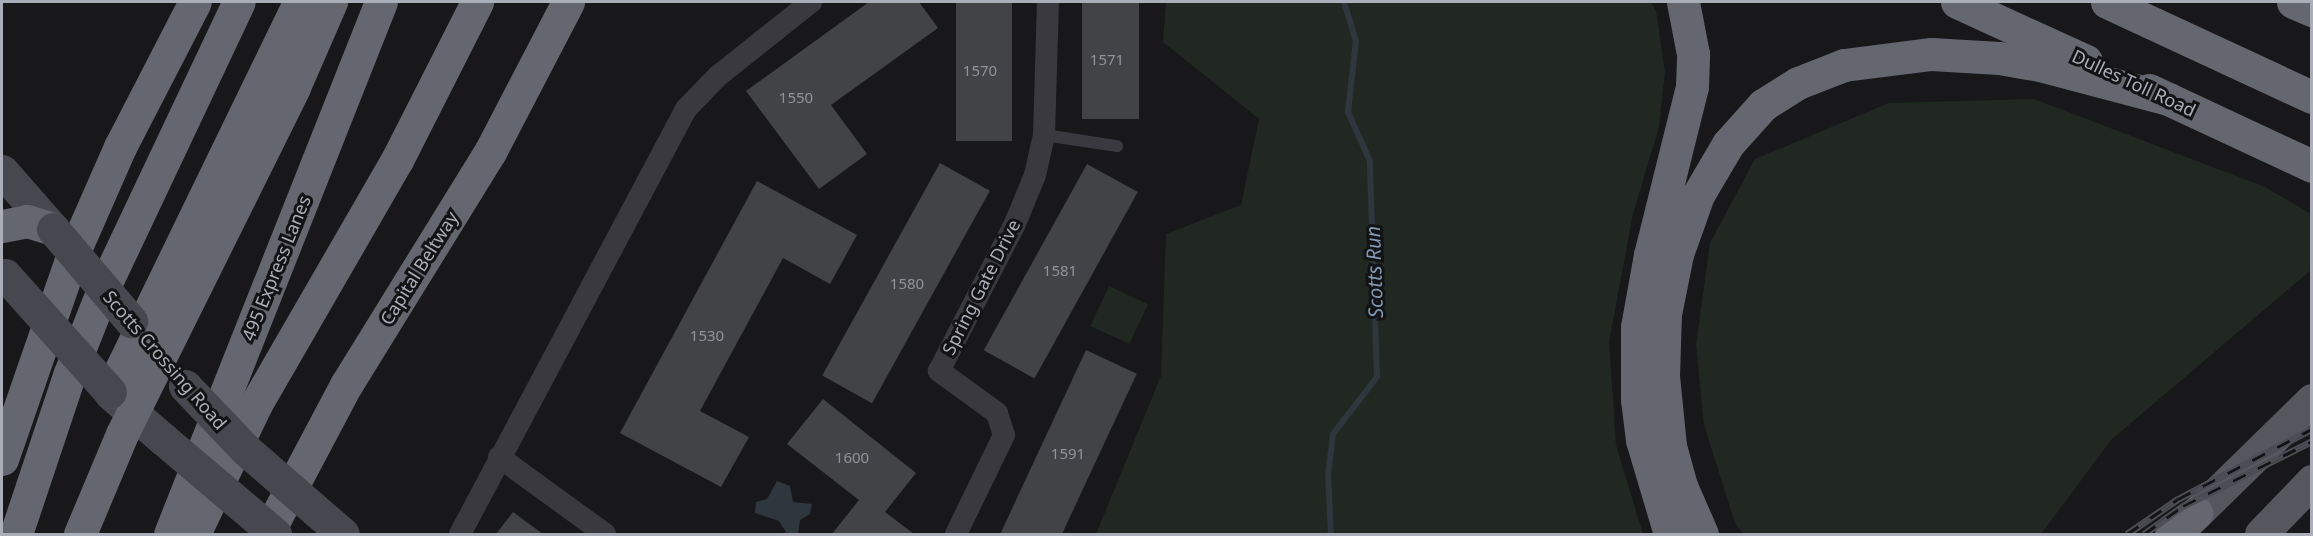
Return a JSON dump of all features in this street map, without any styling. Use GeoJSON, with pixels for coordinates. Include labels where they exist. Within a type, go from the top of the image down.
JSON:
{"type":"FeatureCollection","features":[{"type":"Feature","properties":{"kind":"highway"},"geometry":{"type":"LineString","coordinates":[[2,459],[73,254],[120,147],[195,2]]}},
{"type":"Feature","properties":{"kind":"highway"},"geometry":{"type":"LineString","coordinates":[[16,534],[70,373],[104,287],[238,2]]}},
{"type":"Feature","properties":{"kind":"highway"},"geometry":{"type":"LineString","coordinates":[[80,534],[133,414],[144,336],[299,2]]}},
{"type":"Feature","properties":{"kind":"highway"},"geometry":{"type":"LineString","coordinates":[[110,392],[294,87],[331,2]]}},
{"type":"Feature","properties":{"kind":"highway","name":"495 Express Lanes"},"geometry":{"type":"LineString","coordinates":[[181,528],[381,2]]}},
{"type":"Feature","properties":{"kind":"highway"},"geometry":{"type":"LineString","coordinates":[[181,528],[286,325],[421,107],[477,2]]}},
{"type":"Feature","properties":{"kind":"highway"},"geometry":{"type":"LineString","coordinates":[[1670,534],[1642,440],[1637,399],[1637,327],[1650,255],[1692,87],[1693,54],[1683,2]]}},
{"type":"Feature","properties":{"kind":"highway","name":"Dulles Toll Road"},"geometry":{"type":"LineString","coordinates":[[1957,2],[2312,166]]}},
{"type":"Feature","properties":{"kind":"highway"},"geometry":{"type":"LineString","coordinates":[[2107,2],[2312,97]]}},
{"type":"Feature","properties":{"kind":"highway"},"geometry":{"type":"LineString","coordinates":[[2293,2],[2312,10]]}},
{"type":"Feature","properties":{"kind":"highway","name":"Capital Beltway"},"geometry":{"type":"LineString","coordinates":[[267,534],[346,385],[470,186],[562,15]]}},
{"type":"Feature","properties":{"kind":"highway"},"geometry":{"type":"LineString","coordinates":[[1702,534],[1681,486],[1670,446],[1663,376],[1665,314],[1677,254],[1698,195],[1718,159],[1757,111],[1784,90],[1844,65],[1931,54],[1999,58],[2040,65],[2169,99]]}},
{"type":"Feature","properties":{"kind":"main road","name":"Scotts Crossing Road"},"geometry":{"type":"LineString","coordinates":[[2,171],[29,220],[144,336],[185,386],[246,450],[343,534]]}},
{"type":"Feature","properties":{"kind":"main road"},"geometry":{"type":"LineString","coordinates":[[3,273],[110,392],[275,534]]}},
{"type":"Feature","properties":{"kind":"main road"},"geometry":{"type":"LineString","coordinates":[[2180,527],[2312,400]]}},
{"type":"Feature","properties":{"kind":"main road"},"geometry":{"type":"LineString","coordinates":[[2261,534],[2312,481]]}},
{"type":"Feature","properties":{"kind":"street"},"geometry":{"type":"LineString","coordinates":[[460,534],[686,109],[717,76],[811,2]]}},
{"type":"Feature","properties":{"kind":"street","name":"Spring Gate Drive"},"geometry":{"type":"LineString","coordinates":[[956,534],[1004,435],[997,413],[939,371],[1014,226],[1035,175],[1044,135],[1048,2]]}},
{"type":"Feature","properties":{"kind":"street"},"geometry":{"type":"LineString","coordinates":[[499,458],[605,534]]}},
{"type":"Feature","properties":{"kind":"lane"},"geometry":{"type":"LineString","coordinates":[[1044,135],[1117,146]]}},
{"type":"Feature","properties":{"kind":"shaded area"},"geometry":{"type":"Polygon","coordinates":[[[1166,2],[1651,2],[1656,11],[1665,72],[1659,127],[1633,214],[1609,342],[1616,445],[1643,534],[1096,534],[1161,376],[1166,234],[1241,205],[1259,119],[1163,42],[1166,2]]]}},
{"type":"Feature","properties":{"kind":"shaded area"},"geometry":{"type":"Polygon","coordinates":[[[2034,99],[2265,187],[2311,214],[2311,270],[2111,440],[2041,534],[1743,534],[1735,523],[1704,425],[1696,345],[1710,243],[1755,159],[1889,103],[2034,99]]]}},
{"type":"Feature","properties":{"kind":"shaded area"},"geometry":{"type":"Polygon","coordinates":[[[1109,286],[1148,304],[1129,344],[1090,326],[1109,286]]]}},
{"type":"Feature","properties":{"kind":"shaded area"},"geometry":{"type":"Polygon","coordinates":[[[777,481],[790,486],[793,502],[812,504],[810,514],[800,520],[798,534],[787,534],[779,521],[755,513],[756,502],[767,499],[777,481]]]}},
{"type":"Feature","properties":{"kind":"building"},"geometry":{"type":"Polygon","coordinates":[[[869,2],[919,2],[938,28],[831,105],[867,154],[819,189],[746,91],[869,2]]]}},
{"type":"Feature","properties":{"kind":"building"},"geometry":{"type":"Polygon","coordinates":[[[956,2],[1012,2],[1012,141],[956,141],[956,2]]]}},
{"type":"Feature","properties":{"kind":"building"},"geometry":{"type":"Polygon","coordinates":[[[1082,2],[1139,2],[1139,119],[1082,119],[1082,2]]]}},
{"type":"Feature","properties":{"kind":"building"},"geometry":{"type":"Polygon","coordinates":[[[940,163],[990,191],[872,403],[822,376],[940,163]]]}},
{"type":"Feature","properties":{"kind":"building"},"geometry":{"type":"Polygon","coordinates":[[[1087,164],[1138,192],[1034,378],[984,350],[1087,164]]]}},
{"type":"Feature","properties":{"kind":"building"},"geometry":{"type":"Polygon","coordinates":[[[757,181],[857,235],[830,284],[783,258],[700,411],[749,437],[721,487],[620,433],[757,181]]]}},
{"type":"Feature","properties":{"kind":"building"},"geometry":{"type":"Polygon","coordinates":[[[1086,350],[1137,374],[1062,534],[1000,534],[1086,350]]]}},
{"type":"Feature","properties":{"kind":"building"},"geometry":{"type":"Polygon","coordinates":[[[823,399],[916,473],[885,512],[914,534],[832,534],[859,500],[787,444],[823,399]]]}},
{"type":"Feature","properties":{"kind":"building"},"geometry":{"type":"Polygon","coordinates":[[[513,512],[543,534],[496,534],[513,512]]]}},
{"type":"Feature","properties":{"kind":"waterway","name":"Scotts Run"},"geometry":{"type":"LineString","coordinates":[[1331,534],[1328,475],[1333,434],[1377,377],[1370,161],[1348,112],[1356,41],[1344,2]]}},
{"type":"Feature","properties":{"kind":"railway"},"geometry":{"type":"LineString","coordinates":[[2127,534],[2178,499],[2312,429]]}},
{"type":"Feature","properties":{"kind":"railway"},"geometry":{"type":"LineString","coordinates":[[2144,534],[2183,506],[2312,441]]}}]}
